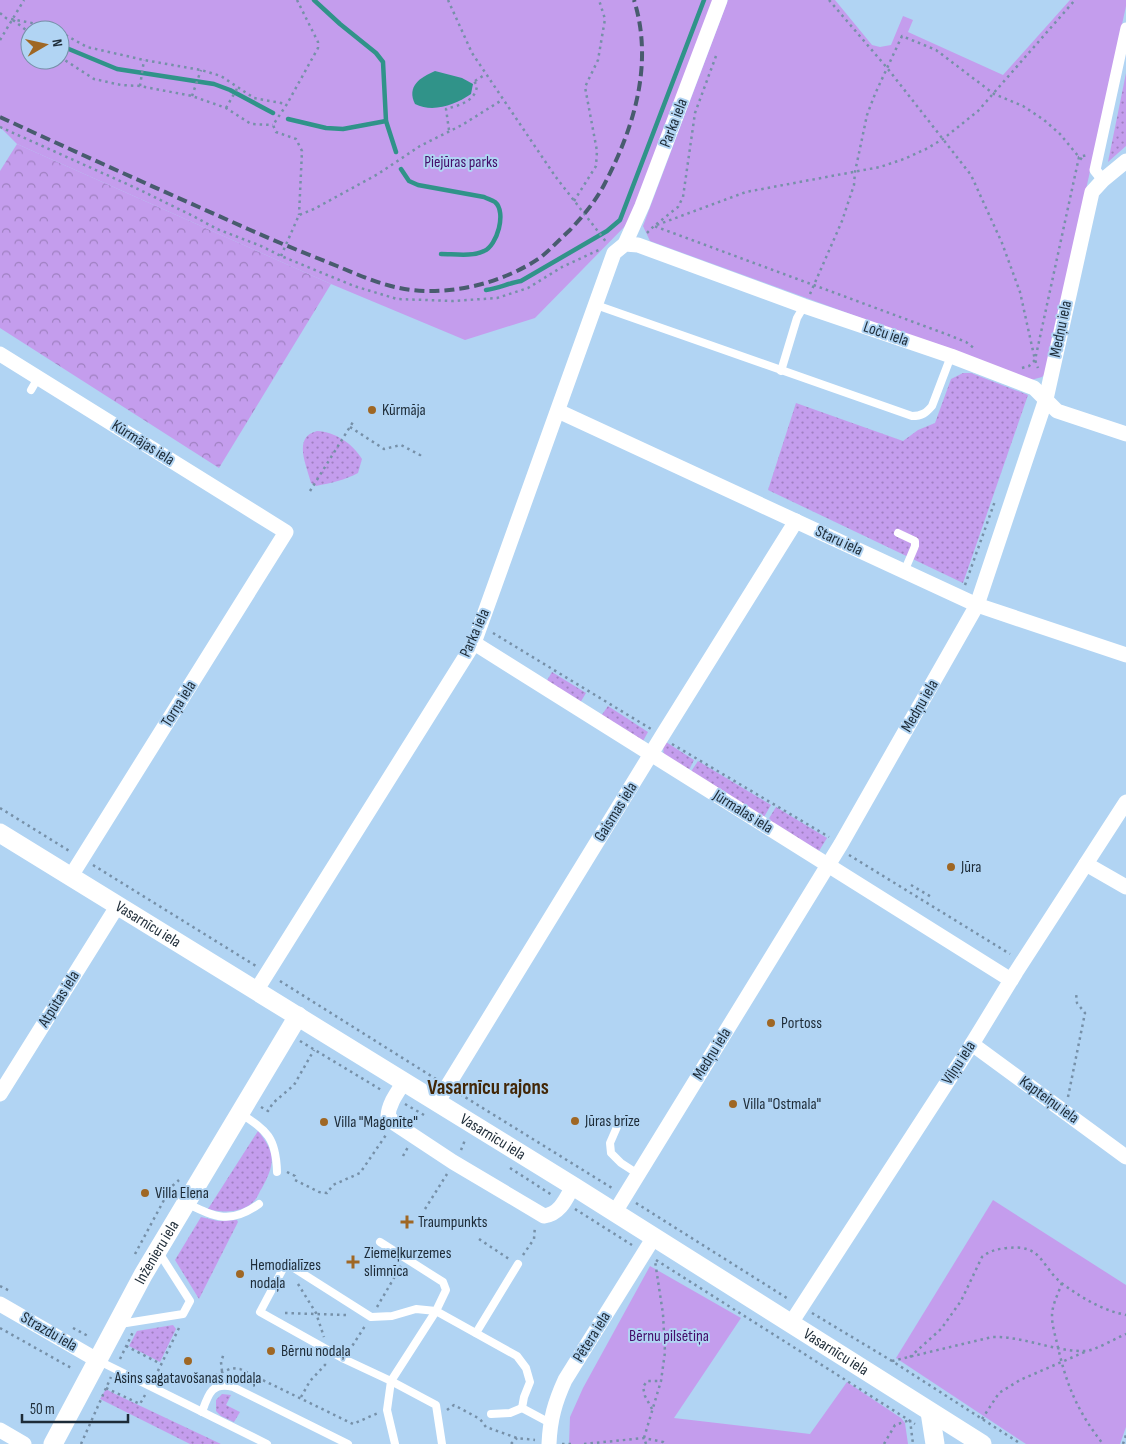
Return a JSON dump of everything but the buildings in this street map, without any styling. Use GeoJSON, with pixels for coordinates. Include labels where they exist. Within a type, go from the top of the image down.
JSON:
{"type":"FeatureCollection","features":[{"type":"Feature","properties":{"kind":"street","name":"Parka iela"},"geometry":{"type":"LineString","coordinates":[[256,991],[474,643],[614,253],[635,242],[642,206],[720,0]]}},
{"type":"Feature","properties":{"kind":"street"},"geometry":{"type":"LineString","coordinates":[[1099,175],[1100,150],[1126,28]]}},
{"type":"Feature","properties":{"kind":"street","name":"Medņu iela"},"geometry":{"type":"LineString","coordinates":[[614,1212],[828,865],[977,606],[1046,399],[1092,192],[1099,175],[1126,161]]}},
{"type":"Feature","properties":{"kind":"street","name":"Loču iela"},"geometry":{"type":"LineString","coordinates":[[635,242],[804,306],[951,356],[1034,388],[1057,411],[1126,434]]}},
{"type":"Feature","properties":{"kind":"street","name":"Kūrmājas iela"},"geometry":{"type":"LineString","coordinates":[[0,354],[35,384],[286,532]]}},
{"type":"Feature","properties":{"kind":"street","name":"Staru iela"},"geometry":{"type":"LineString","coordinates":[[558,411],[977,606],[1126,655]]}},
{"type":"Feature","properties":{"kind":"street","name":"Gaismas iela"},"geometry":{"type":"LineString","coordinates":[[437,1103],[796,521]]}},
{"type":"Feature","properties":{"kind":"street","name":"Torņa iela"},"geometry":{"type":"LineString","coordinates":[[71,876],[286,532]]}},
{"type":"Feature","properties":{"kind":"street","name":"Jūrmalas iela"},"geometry":{"type":"LineString","coordinates":[[474,643],[1011,980]]}},
{"type":"Feature","properties":{"kind":"street","name":"Viļņu iela"},"geometry":{"type":"LineString","coordinates":[[791,1323],[1126,802]]}},
{"type":"Feature","properties":{"kind":"street","name":"Vasarnīcu iela"},"geometry":{"type":"LineString","coordinates":[[0,833],[404,1082],[569,1194],[614,1212],[982,1444]]}},
{"type":"Feature","properties":{"kind":"street"},"geometry":{"type":"LineString","coordinates":[[1086,864],[1126,887]]}},
{"type":"Feature","properties":{"kind":"street","name":"Atpūtas iela"},"geometry":{"type":"LineString","coordinates":[[0,1094],[118,905]]}},
{"type":"Feature","properties":{"kind":"street","name":"Inženieru iela"},"geometry":{"type":"LineString","coordinates":[[53,1444],[115,1324],[157,1250],[298,1016]]}},
{"type":"Feature","properties":{"kind":"street","name":"Kapteiņu iela"},"geometry":{"type":"LineString","coordinates":[[972,1044],[1126,1157]]}},
{"type":"Feature","properties":{"kind":"street"},"geometry":{"type":"LineString","coordinates":[[404,1082],[389,1109],[388,1116],[394,1123],[538,1214],[544,1216],[557,1212],[569,1194]]}},
{"type":"Feature","properties":{"kind":"street","name":"Pētera iela"},"geometry":{"type":"LineString","coordinates":[[549,1444],[550,1424],[565,1380],[650,1256],[654,1237]]}},
{"type":"Feature","properties":{"kind":"street","name":"Strazdu iela"},"geometry":{"type":"LineString","coordinates":[[0,1304],[97,1360]]}},
{"type":"Feature","properties":{"kind":"street"},"geometry":{"type":"LineString","coordinates":[[930,1412],[935,1444]]}},
{"type":"Feature","properties":{"kind":"street"},"geometry":{"type":"LineString","coordinates":[[0,1430],[24,1444]]}},
{"type":"Feature","properties":{"kind":"lane"},"geometry":{"type":"LineString","coordinates":[[596,305],[912,416],[920,416],[932,406],[951,356]]}},
{"type":"Feature","properties":{"kind":"lane"},"geometry":{"type":"LineString","coordinates":[[781,370],[797,318],[804,306]]}},
{"type":"Feature","properties":{"kind":"lane"},"geometry":{"type":"LineString","coordinates":[[898,533],[915,541],[915,546],[904,572]]}},
{"type":"Feature","properties":{"kind":"lane"},"geometry":{"type":"LineString","coordinates":[[240,1113],[259,1125],[270,1137],[280,1171]]}},
{"type":"Feature","properties":{"kind":"lane"},"geometry":{"type":"LineString","coordinates":[[620,1120],[610,1143],[611,1153],[638,1174]]}},
{"type":"Feature","properties":{"kind":"lane"},"geometry":{"type":"LineString","coordinates":[[186,1203],[217,1217],[233,1217],[246,1213],[259,1204]]}},
{"type":"Feature","properties":{"kind":"lane"},"geometry":{"type":"LineString","coordinates":[[380,1242],[443,1282],[446,1290],[436,1311],[392,1381],[387,1410],[395,1444]]}},
{"type":"Feature","properties":{"kind":"lane"},"geometry":{"type":"LineString","coordinates":[[115,1324],[183,1314],[190,1301],[157,1250]]}},
{"type":"Feature","properties":{"kind":"lane"},"geometry":{"type":"LineString","coordinates":[[442,1444],[436,1405],[392,1381],[344,1359],[260,1312],[286,1263],[371,1317],[392,1316],[416,1309],[436,1311],[517,1356],[526,1368],[530,1382],[522,1408]]}},
{"type":"Feature","properties":{"kind":"lane"},"geometry":{"type":"LineString","coordinates":[[476,1333],[518,1264]]}},
{"type":"Feature","properties":{"kind":"lane"},"geometry":{"type":"LineString","coordinates":[[97,1360],[267,1444]]}},
{"type":"Feature","properties":{"kind":"lane"},"geometry":{"type":"LineString","coordinates":[[202,1412],[208,1396],[214,1389],[226,1385],[348,1444]]}},
{"type":"Feature","properties":{"kind":"lane"},"geometry":{"type":"LineString","coordinates":[[522,1408],[550,1424]]}},
{"type":"Feature","properties":{"kind":"lane"},"geometry":{"type":"LineString","coordinates":[[491,1414],[510,1413],[522,1408]]}},
{"type":"Feature","properties":{"kind":"path"},"geometry":{"type":"LineString","coordinates":[[0,40],[24,0]]}},
{"type":"Feature","properties":{"kind":"path"},"geometry":{"type":"LineString","coordinates":[[273,125],[318,48],[318,42],[297,0]]}},
{"type":"Feature","properties":{"kind":"path"},"geometry":{"type":"LineString","coordinates":[[0,127],[138,189],[217,229],[354,286],[397,299],[453,301],[497,298],[528,288],[608,244],[574,201],[472,53],[448,0]]}},
{"type":"Feature","properties":{"kind":"path"},"geometry":{"type":"LineString","coordinates":[[574,201],[596,166],[597,151],[585,87],[598,60],[605,19],[599,0]]}},
{"type":"Feature","properties":{"kind":"path"},"geometry":{"type":"LineString","coordinates":[[829,0],[888,68],[971,175],[1002,243],[1020,292],[1035,360],[1078,157]]}},
{"type":"Feature","properties":{"kind":"path"},"geometry":{"type":"LineString","coordinates":[[654,226],[746,192],[880,167],[904,159],[943,139],[978,111],[1075,0]]}},
{"type":"Feature","properties":{"kind":"path"},"geometry":{"type":"LineString","coordinates":[[0,13],[6,18],[20,21]]}},
{"type":"Feature","properties":{"kind":"path"},"geometry":{"type":"LineString","coordinates":[[12,19],[20,25]]}},
{"type":"Feature","properties":{"kind":"path"},"geometry":{"type":"LineString","coordinates":[[804,306],[842,221],[854,185],[867,115],[902,36],[936,50],[994,94],[1023,106],[1044,120],[1060,134],[1078,157],[1099,175]]}},
{"type":"Feature","properties":{"kind":"path"},"geometry":{"type":"LineString","coordinates":[[70,38],[86,47],[201,70],[221,76],[254,98],[287,104]]}},
{"type":"Feature","properties":{"kind":"path"},"geometry":{"type":"LineString","coordinates":[[635,242],[678,207],[683,197],[695,113],[717,52]]}},
{"type":"Feature","properties":{"kind":"path"},"geometry":{"type":"LineString","coordinates":[[140,86],[144,60]]}},
{"type":"Feature","properties":{"kind":"path"},"geometry":{"type":"LineString","coordinates":[[70,64],[94,79],[192,96],[226,108],[251,124],[273,125]]}},
{"type":"Feature","properties":{"kind":"path"},"geometry":{"type":"LineString","coordinates":[[192,96],[201,70]]}},
{"type":"Feature","properties":{"kind":"path"},"geometry":{"type":"LineString","coordinates":[[449,130],[446,109],[470,100],[475,96],[477,86],[474,80],[486,74]]}},
{"type":"Feature","properties":{"kind":"path"},"geometry":{"type":"LineString","coordinates":[[226,108],[238,87]]}},
{"type":"Feature","properties":{"kind":"path"},"geometry":{"type":"LineString","coordinates":[[299,215],[314,209],[370,178],[420,146],[462,125],[503,99]]}},
{"type":"Feature","properties":{"kind":"path"},"geometry":{"type":"LineString","coordinates":[[273,125],[276,132],[296,139],[302,151],[299,215],[281,256]]}},
{"type":"Feature","properties":{"kind":"path"},"geometry":{"type":"LineString","coordinates":[[1078,157],[1100,150]]}},
{"type":"Feature","properties":{"kind":"path"},"geometry":{"type":"LineString","coordinates":[[654,226],[946,334],[966,342],[980,352]]}},
{"type":"Feature","properties":{"kind":"path"},"geometry":{"type":"LineString","coordinates":[[310,491],[353,422]]}},
{"type":"Feature","properties":{"kind":"path"},"geometry":{"type":"LineString","coordinates":[[350,426],[384,449],[397,445],[406,447],[420,455],[422,452]]}},
{"type":"Feature","properties":{"kind":"path"},"geometry":{"type":"LineString","coordinates":[[492,632],[656,732]]}},
{"type":"Feature","properties":{"kind":"path"},"geometry":{"type":"LineString","coordinates":[[0,808],[614,1190]]}},
{"type":"Feature","properties":{"kind":"path"},"geometry":{"type":"LineString","coordinates":[[911,885],[933,898]]}},
{"type":"Feature","properties":{"kind":"path"},"geometry":{"type":"LineString","coordinates":[[918,898],[923,892]]}},
{"type":"Feature","properties":{"kind":"path"},"geometry":{"type":"LineString","coordinates":[[1060,1108],[1068,1096],[1085,1013],[1077,1003],[1076,992]]}},
{"type":"Feature","properties":{"kind":"path"},"geometry":{"type":"LineString","coordinates":[[268,1111],[273,1103],[294,1085],[314,1050]]}},
{"type":"Feature","properties":{"kind":"path"},"geometry":{"type":"LineString","coordinates":[[280,1171],[295,1176],[296,1180],[319,1192],[327,1192],[333,1185],[360,1173],[390,1130]]}},
{"type":"Feature","properties":{"kind":"path"},"geometry":{"type":"LineString","coordinates":[[507,1166],[569,1194],[650,1256],[910,1420]]}},
{"type":"Feature","properties":{"kind":"path"},"geometry":{"type":"LineString","coordinates":[[643,1208],[793,1301]]}},
{"type":"Feature","properties":{"kind":"path"},"geometry":{"type":"LineString","coordinates":[[479,1239],[518,1264],[534,1239],[536,1227],[532,1222]]}},
{"type":"Feature","properties":{"kind":"path"},"geometry":{"type":"LineString","coordinates":[[910,1357],[941,1329],[961,1302],[982,1257],[988,1252],[1005,1248],[1027,1248],[1037,1254],[1062,1283],[1092,1304],[1110,1312],[1126,1315]]}},
{"type":"Feature","properties":{"kind":"path"},"geometry":{"type":"LineString","coordinates":[[646,1444],[644,1438],[661,1381],[665,1352],[663,1314],[650,1256]]}},
{"type":"Feature","properties":{"kind":"path"},"geometry":{"type":"LineString","coordinates":[[325,1365],[344,1359],[406,1257]]}},
{"type":"Feature","properties":{"kind":"path"},"geometry":{"type":"LineString","coordinates":[[1062,1283],[1053,1308],[1052,1318],[1061,1363],[1082,1416],[1103,1444]]}},
{"type":"Feature","properties":{"kind":"path"},"geometry":{"type":"LineString","coordinates":[[807,1310],[892,1361],[1021,1444]]}},
{"type":"Feature","properties":{"kind":"path"},"geometry":{"type":"LineString","coordinates":[[260,1312],[316,1313],[371,1317]]}},
{"type":"Feature","properties":{"kind":"path"},"geometry":{"type":"LineString","coordinates":[[0,1328],[73,1369]]}},
{"type":"Feature","properties":{"kind":"path"},"geometry":{"type":"LineString","coordinates":[[80,1444],[135,1328]]}},
{"type":"Feature","properties":{"kind":"path"},"geometry":{"type":"LineString","coordinates":[[982,1419],[999,1392],[1020,1380],[1126,1334]]}},
{"type":"Feature","properties":{"kind":"path"},"geometry":{"type":"LineString","coordinates":[[892,1361],[992,1337],[1003,1337],[1058,1348],[1088,1351]]}},
{"type":"Feature","properties":{"kind":"path"},"geometry":{"type":"LineString","coordinates":[[126,1346],[161,1364]]}},
{"type":"Feature","properties":{"kind":"path"},"geometry":{"type":"LineString","coordinates":[[224,1353],[221,1362],[226,1385]]}},
{"type":"Feature","properties":{"kind":"path"},"geometry":{"type":"LineString","coordinates":[[652,1409],[645,1396],[643,1387],[647,1381],[661,1381]]}},
{"type":"Feature","properties":{"kind":"path"},"geometry":{"type":"LineString","coordinates":[[106,1388],[140,1404],[150,1386]]}},
{"type":"Feature","properties":{"kind":"path"},"geometry":{"type":"LineString","coordinates":[[884,1444],[895,1425],[910,1420]]}},
{"type":"Feature","properties":{"kind":"path"},"geometry":{"type":"LineString","coordinates":[[910,1420],[913,1444]]}},
{"type":"Feature","properties":{"kind":"path"},"geometry":{"type":"LineString","coordinates":[[1123,1444],[1126,1435]]}},
{"type":"Feature","properties":{"kind":"path"},"geometry":{"type":"LineString","coordinates":[[511,1444],[517,1438]]}},
{"type":"Feature","properties":{"kind":"path"},"geometry":{"type":"LineString","coordinates":[[584,1444],[644,1438],[665,1444]]}},
{"type":"Feature","properties":{"kind":"green space","name":"Piejūras parks"},"geometry":{"type":"Polygon","coordinates":[[[0,0],[723,0],[631,220],[535,318],[465,340],[331,284],[17,144],[0,127],[0,0]]]}},
{"type":"Feature","properties":{"kind":"green space"},"geometry":{"type":"Polygon","coordinates":[[[728,0],[835,0],[872,45],[880,47],[891,45],[903,16],[913,20],[908,32],[1003,75],[1070,0],[1126,0],[1046,373],[1042,377],[1031,380],[650,241],[643,226],[728,0]]]}},
{"type":"Feature","properties":{"kind":"green space"},"geometry":{"type":"Polygon","coordinates":[[[1126,73],[1126,146],[1108,162],[1126,73]]]}},
{"type":"Feature","properties":{"kind":"green space"},"geometry":{"type":"Polygon","coordinates":[[[17,144],[331,284],[219,468],[0,328],[0,171],[17,144]]]}},
{"type":"Feature","properties":{"kind":"green space"},"geometry":{"type":"Polygon","coordinates":[[[963,373],[971,373],[1028,395],[963,583],[768,490],[796,403],[903,441],[918,430],[935,423],[951,379],[963,373]]]}},
{"type":"Feature","properties":{"kind":"green space"},"geometry":{"type":"Polygon","coordinates":[[[317,431],[337,436],[358,453],[362,459],[358,473],[322,485],[316,486],[311,483],[303,446],[309,434],[317,431]]]}},
{"type":"Feature","properties":{"kind":"green space"},"geometry":{"type":"Polygon","coordinates":[[[552,672],[586,693],[580,703],[546,682],[552,672]]]}},
{"type":"Feature","properties":{"kind":"green space"},"geometry":{"type":"Polygon","coordinates":[[[608,706],[648,732],[643,741],[601,716],[608,706]]]}},
{"type":"Feature","properties":{"kind":"green space"},"geometry":{"type":"Polygon","coordinates":[[[666,742],[694,760],[689,770],[664,756],[663,746],[666,742]]]}},
{"type":"Feature","properties":{"kind":"green space"},"geometry":{"type":"Polygon","coordinates":[[[698,761],[771,805],[764,817],[690,773],[698,761]]]}},
{"type":"Feature","properties":{"kind":"green space"},"geometry":{"type":"Polygon","coordinates":[[[776,807],[827,838],[819,851],[768,820],[776,807]]]}},
{"type":"Feature","properties":{"kind":"green space"},"geometry":{"type":"Polygon","coordinates":[[[258,1131],[271,1152],[272,1159],[266,1180],[256,1199],[248,1206],[238,1210],[219,1211],[208,1209],[258,1131]]]}},
{"type":"Feature","properties":{"kind":"green space"},"geometry":{"type":"Polygon","coordinates":[[[993,1200],[1126,1285],[1126,1427],[1120,1444],[1026,1444],[896,1358],[993,1200]]]}},
{"type":"Feature","properties":{"kind":"green space"},"geometry":{"type":"Polygon","coordinates":[[[201,1217],[218,1221],[237,1220],[238,1222],[199,1299],[175,1260],[201,1217]]]}},
{"type":"Feature","properties":{"kind":"green space","name":"Bērnu pilsētiņa"},"geometry":{"type":"Polygon","coordinates":[[[650,1266],[741,1318],[674,1418],[810,1434],[847,1382],[901,1418],[905,1423],[908,1444],[569,1444],[570,1417],[583,1388],[650,1266]]]}},
{"type":"Feature","properties":{"kind":"green space"},"geometry":{"type":"Polygon","coordinates":[[[173,1325],[176,1329],[160,1362],[129,1346],[137,1331],[173,1325]]]}},
{"type":"Feature","properties":{"kind":"green space"},"geometry":{"type":"Polygon","coordinates":[[[106,1389],[221,1444],[190,1444],[100,1399],[106,1389]]]}},
{"type":"Feature","properties":{"kind":"green space"},"geometry":{"type":"Polygon","coordinates":[[[222,1394],[231,1395],[226,1405],[240,1412],[234,1422],[221,1416],[216,1411],[216,1400],[222,1394]]]}},
{"type":"Feature","properties":{"kind":"shaded area"},"geometry":{"type":"Polygon","coordinates":[[[435,71],[462,78],[473,84],[471,94],[444,107],[429,108],[415,104],[412,92],[416,83],[435,71]]]}},
{"type":"Feature","properties":{"kind":"waterway"},"geometry":{"type":"LineString","coordinates":[[314,0],[376,53],[383,62],[386,121],[396,152]]}},
{"type":"Feature","properties":{"kind":"waterway"},"geometry":{"type":"LineString","coordinates":[[486,290],[521,281],[607,231],[620,220],[704,0]]}},
{"type":"Feature","properties":{"kind":"waterway"},"geometry":{"type":"LineString","coordinates":[[70,49],[117,69],[214,84],[230,90],[273,113]]}},
{"type":"Feature","properties":{"kind":"waterway"},"geometry":{"type":"LineString","coordinates":[[288,119],[326,128],[343,129],[386,121]]}},
{"type":"Feature","properties":{"kind":"waterway"},"geometry":{"type":"LineString","coordinates":[[401,169],[409,181],[418,185],[484,197],[495,202],[499,207],[499,228],[489,248],[474,254],[441,254]]}},
{"type":"Feature","properties":{"kind":"railway"},"geometry":{"type":"LineString","coordinates":[[0,117],[259,234],[373,281],[412,290],[428,291],[479,285],[512,273],[541,257],[575,225],[600,191],[624,141],[638,95],[642,48],[640,24],[634,0]]}},
{"type":"Feature","properties":{"kind":"place","name":"Kūrmāja"},"geometry":{"type":"Point","coordinates":[372,410]}},
{"type":"Feature","properties":{"kind":"place","name":"Jūra"},"geometry":{"type":"Point","coordinates":[951,867]}},
{"type":"Feature","properties":{"kind":"place","name":"Portoss"},"geometry":{"type":"Point","coordinates":[771,1023]}},
{"type":"Feature","properties":{"kind":"place","name":"Villa \"Ostmala\""},"geometry":{"type":"Point","coordinates":[733,1104]}},
{"type":"Feature","properties":{"kind":"place","name":"Jūras brīze"},"geometry":{"type":"Point","coordinates":[575,1121]}},
{"type":"Feature","properties":{"kind":"place","name":"Villa \"Magonīte\""},"geometry":{"type":"Point","coordinates":[324,1122]}},
{"type":"Feature","properties":{"kind":"place","name":"Villa Elena"},"geometry":{"type":"Point","coordinates":[145,1193]}},
{"type":"Feature","properties":{"kind":"place","name":"Traumpunkts"},"geometry":{"type":"Point","coordinates":[407,1222]}},
{"type":"Feature","properties":{"kind":"place","name":"Ziemeļkurzemes slimnīca"},"geometry":{"type":"Point","coordinates":[353,1262]}},
{"type":"Feature","properties":{"kind":"place","name":"Hemodialīzes nodaļa"},"geometry":{"type":"Point","coordinates":[240,1274]}},
{"type":"Feature","properties":{"kind":"place","name":"Bērnu nodaļa"},"geometry":{"type":"Point","coordinates":[271,1351]}},
{"type":"Feature","properties":{"kind":"place","name":"Asins sagatavošanas nodaļa"},"geometry":{"type":"Point","coordinates":[188,1361]}},
{"type":"Feature","properties":{"kind":"district","name":"Vasarnīcu rajons"},"geometry":{"type":"Point","coordinates":[488,1087]}}]}
